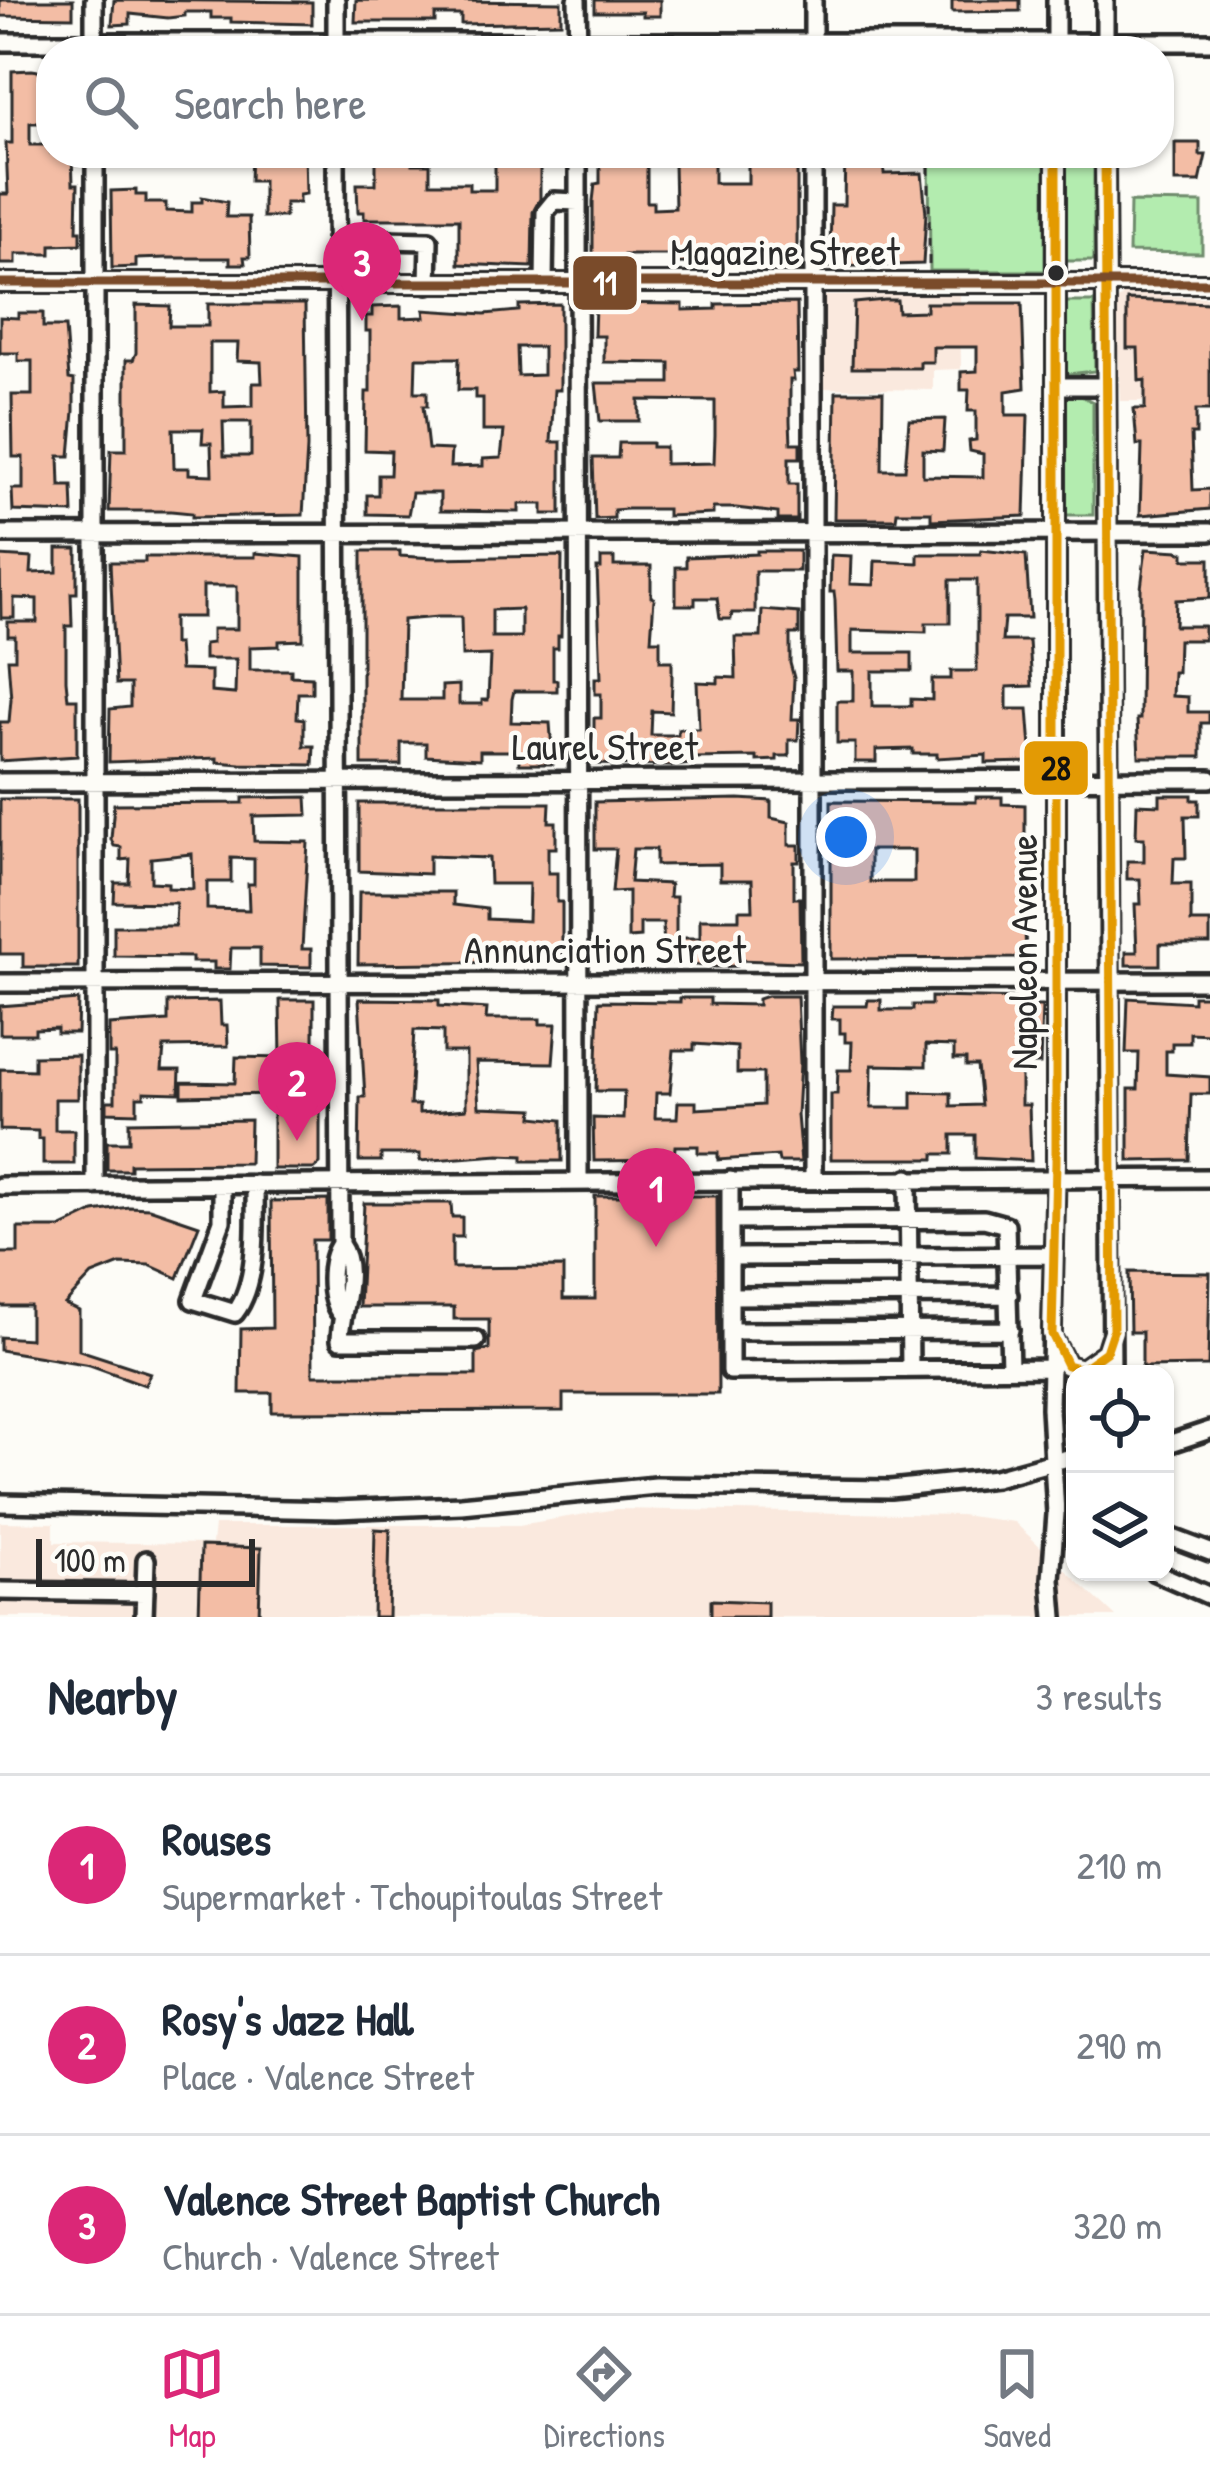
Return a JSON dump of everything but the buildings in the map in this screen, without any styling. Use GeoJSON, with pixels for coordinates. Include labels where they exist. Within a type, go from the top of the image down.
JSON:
{"type":"FeatureCollection","features":[{"type":"Feature","properties":{"kind":"street"},"geometry":{"type":"LineString","coordinates":[[94,0],[94,36]]}},
{"type":"Feature","properties":{"kind":"street"},"geometry":{"type":"LineString","coordinates":[[336,0],[336,36]]}},
{"type":"Feature","properties":{"kind":"street"},"geometry":{"type":"LineString","coordinates":[[578,0],[578,36]]}},
{"type":"Feature","properties":{"kind":"street"},"geometry":{"type":"LineString","coordinates":[[813,0],[813,36]]}},
{"type":"Feature","properties":{"kind":"street"},"geometry":{"type":"LineString","coordinates":[[1056,0],[1056,36]]}},
{"type":"Feature","properties":{"kind":"street"},"geometry":{"type":"LineString","coordinates":[[1105,0],[1105,36]]}},
{"type":"Feature","properties":{"kind":"street"},"geometry":{"type":"LineString","coordinates":[[0,42],[36,44]]}},
{"type":"Feature","properties":{"kind":"street"},"geometry":{"type":"LineString","coordinates":[[1174,43],[1210,42]]}},
{"type":"Feature","properties":{"kind":"street"},"geometry":{"type":"LineString","coordinates":[[94,1186],[95,168]]}},
{"type":"Feature","properties":{"kind":"street"},"geometry":{"type":"LineString","coordinates":[[336,168],[340,1244],[333,1253],[333,1304],[340,1313],[340,1340],[476,1340]]}},
{"type":"Feature","properties":{"kind":"street"},"geometry":{"type":"LineString","coordinates":[[578,168],[579,1182]]}},
{"type":"Feature","properties":{"kind":"street"},"geometry":{"type":"LineString","coordinates":[[813,168],[813,1179]]}},
{"type":"Feature","properties":{"kind":"street","name":"Napoleon Avenue"},"geometry":{"type":"LineString","coordinates":[[1054,1617],[1050,1592],[1056,1538],[1050,1463],[1056,1178],[1056,168]]}},
{"type":"Feature","properties":{"kind":"street"},"geometry":{"type":"LineString","coordinates":[[1106,168],[1112,1365]]}},
{"type":"Feature","properties":{"kind":"street"},"geometry":{"type":"LineString","coordinates":[[544,284],[548,204],[578,202]]}},
{"type":"Feature","properties":{"kind":"street"},"geometry":{"type":"LineString","coordinates":[[336,239],[429,241],[428,284]]}},
{"type":"Feature","properties":{"kind":"street","name":"Magazine Street"},"geometry":{"type":"LineString","coordinates":[[0,284],[1210,283]]}},
{"type":"Feature","properties":{"kind":"street"},"geometry":{"type":"LineString","coordinates":[[1056,386],[1106,386]]}},
{"type":"Feature","properties":{"kind":"street"},"geometry":{"type":"LineString","coordinates":[[0,534],[1210,532]]}},
{"type":"Feature","properties":{"kind":"street","name":"Laurel Street"},"geometry":{"type":"LineString","coordinates":[[0,782],[1210,779]]}},
{"type":"Feature","properties":{"kind":"street","name":"Annunciation Street"},"geometry":{"type":"LineString","coordinates":[[0,983],[1210,981]]}},
{"type":"Feature","properties":{"kind":"street"},"geometry":{"type":"LineString","coordinates":[[908,1178],[910,1369]]}},
{"type":"Feature","properties":{"kind":"street"},"geometry":{"type":"LineString","coordinates":[[0,1186],[1210,1178]]}},
{"type":"Feature","properties":{"kind":"street"},"geometry":{"type":"LineString","coordinates":[[730,1180],[730,1371],[1052,1368]]}},
{"type":"Feature","properties":{"kind":"street"},"geometry":{"type":"LineString","coordinates":[[222,1184],[222,1221],[193,1300],[235,1313],[245,1300],[255,1184]]}},
{"type":"Feature","properties":{"kind":"street"},"geometry":{"type":"LineString","coordinates":[[730,1221],[994,1220],[1006,1226],[1010,1368]]}},
{"type":"Feature","properties":{"kind":"street"},"geometry":{"type":"LineString","coordinates":[[730,1257],[1054,1255]]}},
{"type":"Feature","properties":{"kind":"street"},"geometry":{"type":"LineString","coordinates":[[730,1296],[1010,1295]]}},
{"type":"Feature","properties":{"kind":"street"},"geometry":{"type":"LineString","coordinates":[[730,1330],[1010,1330]]}},
{"type":"Feature","properties":{"kind":"street"},"geometry":{"type":"LineString","coordinates":[[1052,1334],[1067,1365],[1082,1369],[1106,1352],[1113,1331]]}},
{"type":"Feature","properties":{"kind":"street"},"geometry":{"type":"LineString","coordinates":[[1174,1434],[1210,1429]]}},
{"type":"Feature","properties":{"kind":"street"},"geometry":{"type":"LineString","coordinates":[[1174,1442],[1210,1429]]}},
{"type":"Feature","properties":{"kind":"street"},"geometry":{"type":"LineString","coordinates":[[0,1503],[278,1511],[392,1509],[656,1486],[926,1487],[995,1478],[1066,1459]]}},
{"type":"Feature","properties":{"kind":"street"},"geometry":{"type":"LineString","coordinates":[[1054,1496],[1066,1500]]}},
{"type":"Feature","properties":{"kind":"street"},"geometry":{"type":"LineString","coordinates":[[1174,1538],[1210,1552]]}},
{"type":"Feature","properties":{"kind":"street"},"geometry":{"type":"LineString","coordinates":[[144,1617],[146,1560]]}},
{"type":"Feature","properties":{"kind":"street"},"geometry":{"type":"LineString","coordinates":[[1174,1580],[1210,1596]]}},
{"type":"Feature","properties":{"kind":"street"},"geometry":{"type":"LineString","coordinates":[[0,1591],[145,1593]]}},
{"type":"Feature","properties":{"kind":"path"},"geometry":{"type":"LineString","coordinates":[[929,168],[929,284]]}},
{"type":"Feature","properties":{"kind":"shaded area"},"geometry":{"type":"Polygon","coordinates":[[[960,294],[961,369],[933,370],[933,390],[821,388],[824,296],[960,294]]]}},
{"type":"Feature","properties":{"kind":"shaded area"},"geometry":{"type":"Polygon","coordinates":[[[1124,294],[1210,297],[1210,411],[1206,401],[1120,401],[1116,302],[1124,294]]]}},
{"type":"Feature","properties":{"kind":"shaded area"},"geometry":{"type":"Polygon","coordinates":[[[616,1509],[960,1515],[1014,1522],[1066,1570],[1066,1581],[1077,1581],[1116,1617],[0,1617],[0,1522],[54,1523],[54,1542],[212,1544],[214,1525],[519,1525],[616,1509]]]}},
{"type":"Feature","properties":{"kind":"green space"},"geometry":{"type":"Polygon","coordinates":[[[929,168],[1045,168],[1045,271],[930,271],[929,168]]]}},
{"type":"Feature","properties":{"kind":"green space"},"geometry":{"type":"Polygon","coordinates":[[[1064,168],[1094,168],[1094,261],[1064,261],[1064,168]]]}},
{"type":"Feature","properties":{"kind":"green space"},"geometry":{"type":"Polygon","coordinates":[[[1130,202],[1202,203],[1202,253],[1129,252],[1130,202]]]}},
{"type":"Feature","properties":{"kind":"green space"},"geometry":{"type":"Polygon","coordinates":[[[1065,302],[1094,302],[1095,371],[1068,374],[1065,370],[1065,302]]]}},
{"type":"Feature","properties":{"kind":"green space"},"geometry":{"type":"Polygon","coordinates":[[[1079,395],[1093,402],[1093,515],[1064,515],[1065,400],[1079,395]]]}},
{"type":"Feature","properties":{"kind":"transit line","name":"28"},"geometry":{"type":"LineString","coordinates":[[1056,168],[1052,1334],[1067,1365],[1082,1369],[1106,1352],[1113,1331],[1105,168]]}},
{"type":"Feature","properties":{"kind":"transit line","name":"11"},"geometry":{"type":"LineString","coordinates":[[0,283],[1210,283]]}},
{"type":"Feature","properties":{"kind":"place","name":"Valence Street Baptist Church"},"geometry":{"type":"Point","coordinates":[362,321]}},
{"type":"Feature","properties":{"kind":"place","name":"Rosy's Jazz Hall"},"geometry":{"type":"Point","coordinates":[297,1141]}},
{"type":"Feature","properties":{"kind":"place","name":"Rouses"},"geometry":{"type":"Point","coordinates":[656,1247]}}]}
